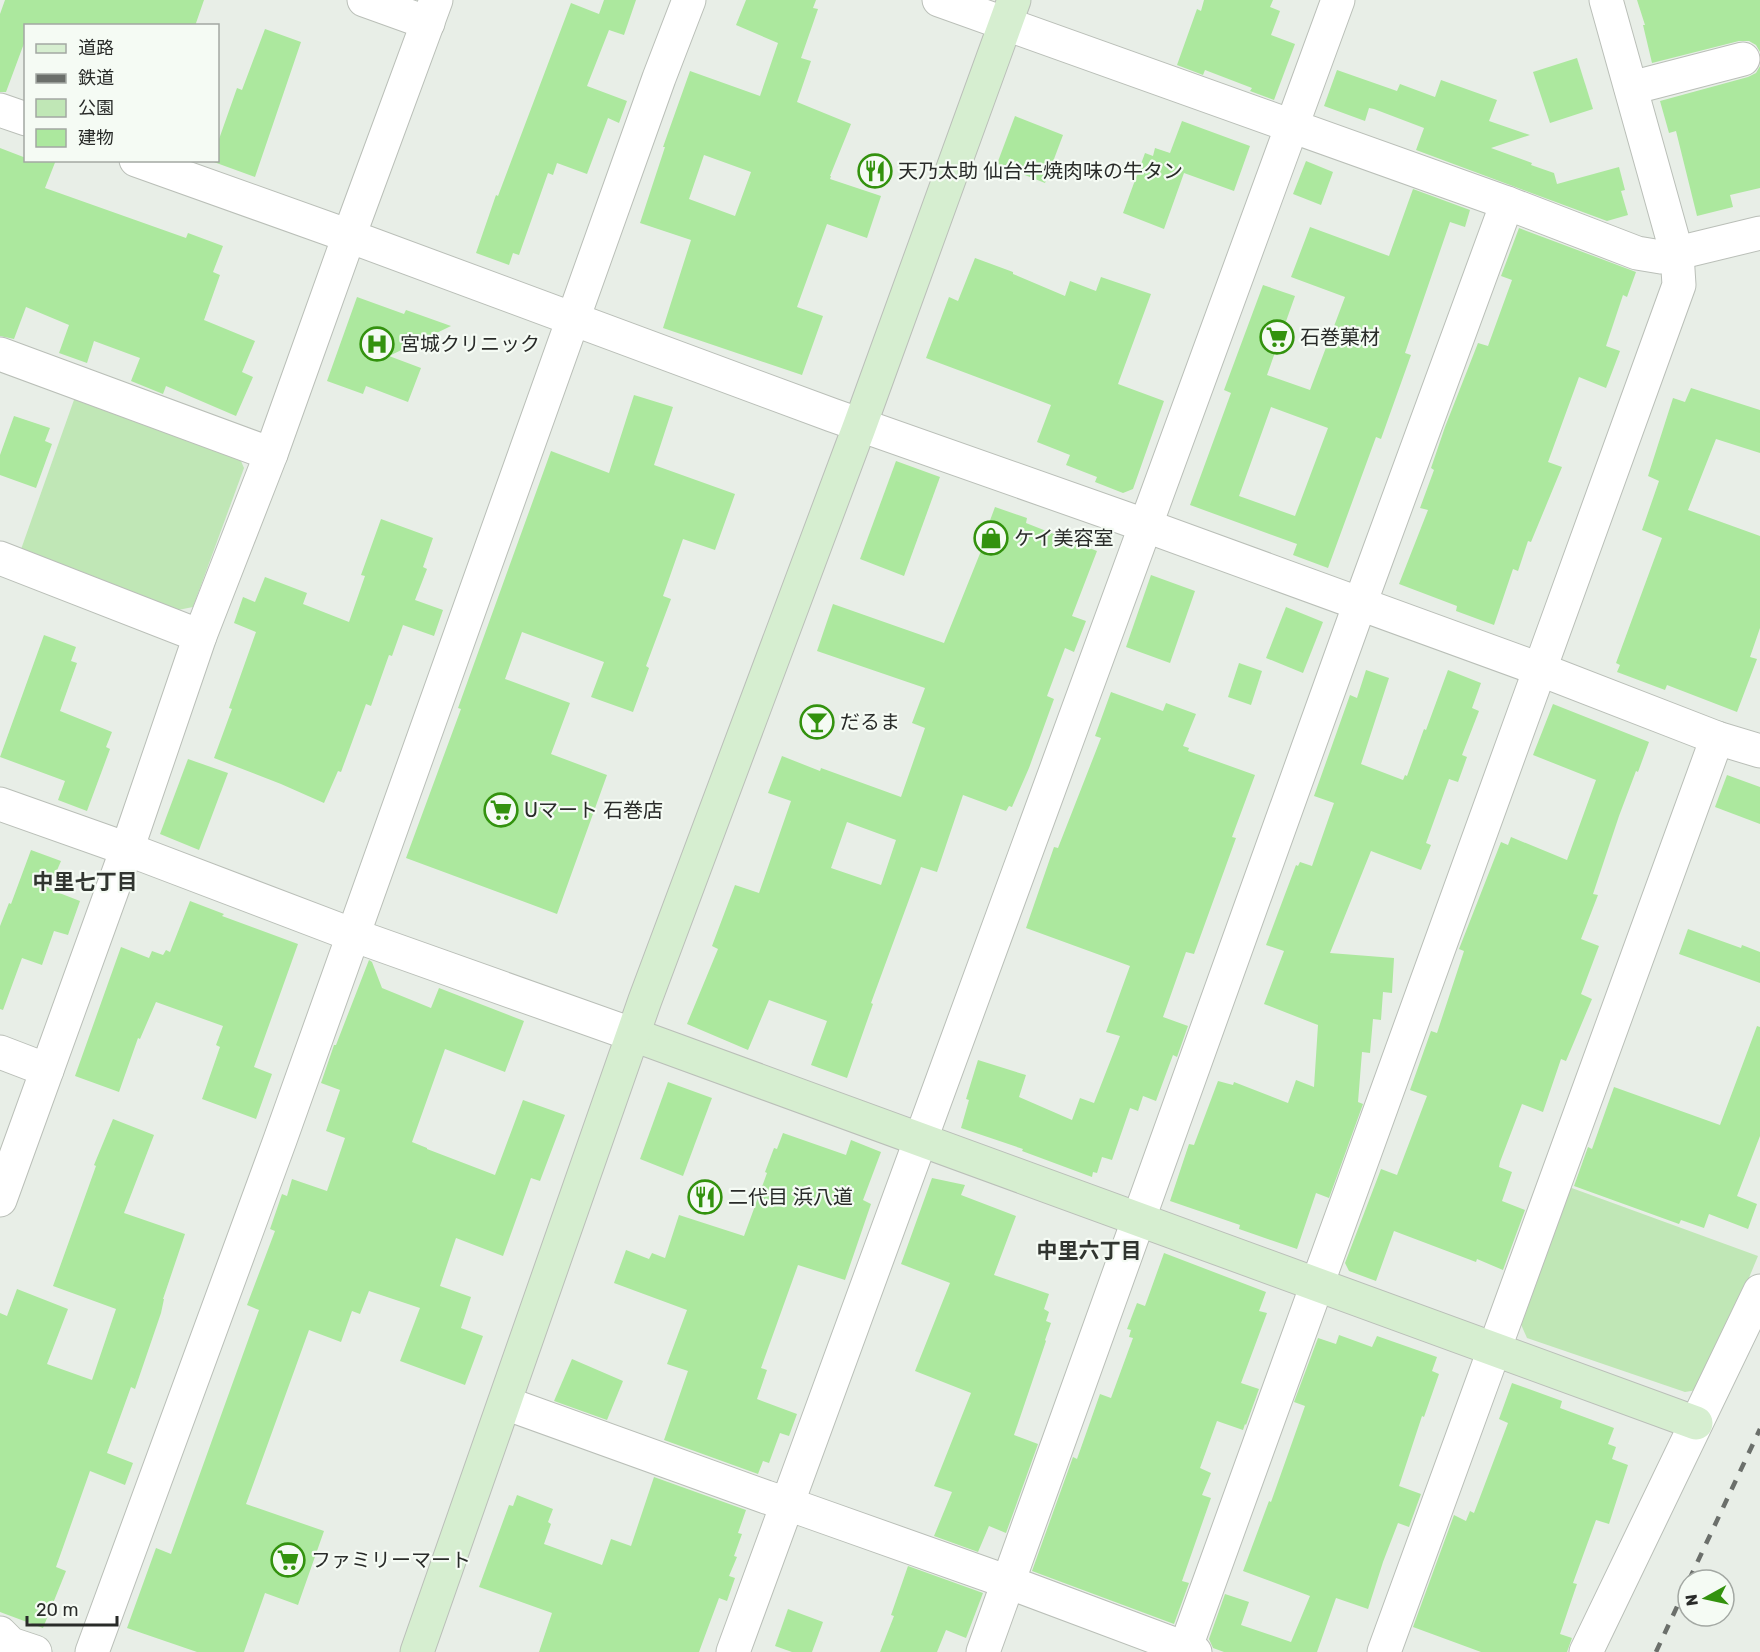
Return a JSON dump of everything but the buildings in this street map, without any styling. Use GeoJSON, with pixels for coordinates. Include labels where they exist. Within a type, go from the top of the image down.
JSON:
{"type":"FeatureCollection","features":[{"type":"Feature","properties":{"kind":"street"},"geometry":{"type":"LineString","coordinates":[[0,1200],[127,849],[200,636],[271,454],[432,11],[364,0]]}},
{"type":"Feature","properties":{"kind":"street"},"geometry":{"type":"LineString","coordinates":[[92,1652],[280,1140],[659,78],[689,0]]}},
{"type":"Feature","properties":{"kind":"street"},"geometry":{"type":"LineString","coordinates":[[939,0],[1010,12],[1292,127],[1507,203],[1637,253],[1661,257],[1760,233]]}},
{"type":"Feature","properties":{"kind":"street"},"geometry":{"type":"LineString","coordinates":[[733,1652],[1338,0]]}},
{"type":"Feature","properties":{"kind":"street"},"geometry":{"type":"LineString","coordinates":[[505,1403],[1008,1582],[1188,1651],[1317,1284],[1679,285],[1677,254],[1606,0]]}},
{"type":"Feature","properties":{"kind":"street"},"geometry":{"type":"LineString","coordinates":[[417,1652],[652,980],[860,425],[1010,12]]}},
{"type":"Feature","properties":{"kind":"street"},"geometry":{"type":"LineString","coordinates":[[1631,88],[1743,59]]}},
{"type":"Feature","properties":{"kind":"street"},"geometry":{"type":"LineString","coordinates":[[0,110],[24,118]]}},
{"type":"Feature","properties":{"kind":"street"},"geometry":{"type":"LineString","coordinates":[[142,162],[349,236],[860,425],[1539,669],[1717,738],[1760,751]]}},
{"type":"Feature","properties":{"kind":"street"},"geometry":{"type":"LineString","coordinates":[[983,1652],[1507,203]]}},
{"type":"Feature","properties":{"kind":"street"},"geometry":{"type":"LineString","coordinates":[[0,354],[271,454]]}},
{"type":"Feature","properties":{"kind":"street"},"geometry":{"type":"LineString","coordinates":[[0,558],[200,636]]}},
{"type":"Feature","properties":{"kind":"street"},"geometry":{"type":"LineString","coordinates":[[1384,1652],[1717,738]]}},
{"type":"Feature","properties":{"kind":"street"},"geometry":{"type":"LineString","coordinates":[[0,804],[127,849],[353,935],[921,1139],[1696,1423]]}},
{"type":"Feature","properties":{"kind":"street"},"geometry":{"type":"LineString","coordinates":[[0,1052],[47,1070]]}},
{"type":"Feature","properties":{"kind":"street"},"geometry":{"type":"LineString","coordinates":[[1587,1652],[1760,1291]]}},
{"type":"Feature","properties":{"kind":"street"},"geometry":{"type":"LineString","coordinates":[[0,1633],[11,1644],[35,1652]]}},
{"type":"Feature","properties":{"kind":"green space"},"geometry":{"type":"Polygon","coordinates":[[[75,397],[238,454],[244,468],[193,607],[178,610],[19,555],[75,397]]]}},
{"type":"Feature","properties":{"kind":"green space"},"geometry":{"type":"Polygon","coordinates":[[[1569,1187],[1758,1256],[1703,1389],[1685,1392],[1527,1338],[1519,1320],[1569,1187]]]}},
{"type":"Feature","properties":{"kind":"railway"},"geometry":{"type":"LineString","coordinates":[[1695,1568],[1760,1429]]}},
{"type":"Feature","properties":{"kind":"railway"},"geometry":{"type":"LineString","coordinates":[[1656,1652],[1676,1609]]}},
{"type":"Feature","properties":{"kind":"place","name":"天乃太助 仙台牛焼肉味の牛タン"},"geometry":{"type":"Point","coordinates":[875,171]}},
{"type":"Feature","properties":{"kind":"place","name":"石巻菓材"},"geometry":{"type":"Point","coordinates":[1277,337]}},
{"type":"Feature","properties":{"kind":"place","name":"宮城クリニック"},"geometry":{"type":"Point","coordinates":[377,344]}},
{"type":"Feature","properties":{"kind":"place","name":"ケイ美容室"},"geometry":{"type":"Point","coordinates":[991,538]}},
{"type":"Feature","properties":{"kind":"place","name":"だるま"},"geometry":{"type":"Point","coordinates":[817,722]}},
{"type":"Feature","properties":{"kind":"place","name":"Uマート 石巻店"},"geometry":{"type":"Point","coordinates":[501,810]}},
{"type":"Feature","properties":{"kind":"place","name":"二代目 浜八道"},"geometry":{"type":"Point","coordinates":[705,1197]}},
{"type":"Feature","properties":{"kind":"place","name":"ファミリーマート"},"geometry":{"type":"Point","coordinates":[288,1560]}},
{"type":"Feature","properties":{"kind":"district","name":"中里七丁目"},"geometry":{"type":"Point","coordinates":[85,881]}},
{"type":"Feature","properties":{"kind":"district","name":"中里六丁目"},"geometry":{"type":"Point","coordinates":[1089,1250]}}]}
